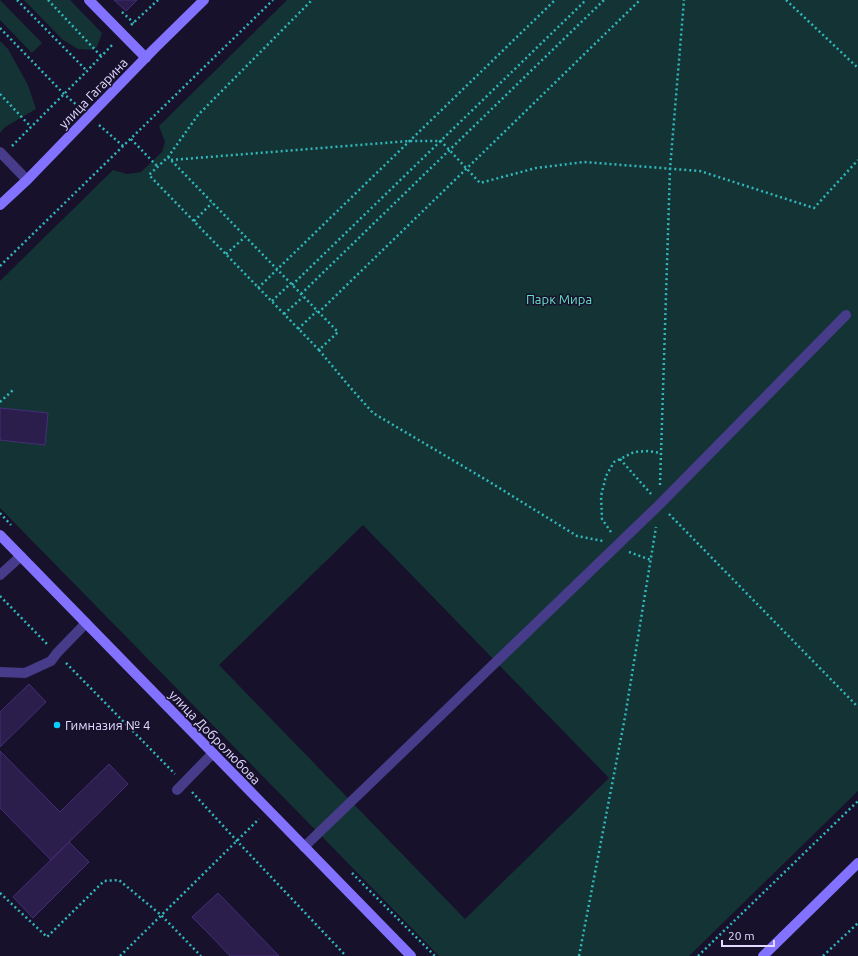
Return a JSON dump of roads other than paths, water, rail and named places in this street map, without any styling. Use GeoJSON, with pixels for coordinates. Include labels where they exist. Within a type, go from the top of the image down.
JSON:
{"type":"FeatureCollection","features":[{"type":"Feature","properties":{"kind":"street"},"geometry":{"type":"LineString","coordinates":[[89,0],[146,58]]}},
{"type":"Feature","properties":{"kind":"street","name":"улица Гагарина"},"geometry":{"type":"LineString","coordinates":[[0,205],[27,180],[89,115],[204,0]]}},
{"type":"Feature","properties":{"kind":"street","name":"улица Добролюбова"},"geometry":{"type":"LineString","coordinates":[[0,535],[411,956]]}},
{"type":"Feature","properties":{"kind":"street"},"geometry":{"type":"LineString","coordinates":[[763,956],[858,863]]}},
{"type":"Feature","properties":{"kind":"lane"},"geometry":{"type":"LineString","coordinates":[[2,153],[27,180]]}},
{"type":"Feature","properties":{"kind":"lane"},"geometry":{"type":"LineString","coordinates":[[304,847],[660,504],[846,315]]}},
{"type":"Feature","properties":{"kind":"lane"},"geometry":{"type":"LineString","coordinates":[[0,575],[21,556]]}},
{"type":"Feature","properties":{"kind":"lane"},"geometry":{"type":"LineString","coordinates":[[0,672],[25,673],[51,661],[86,623]]}},
{"type":"Feature","properties":{"kind":"lane"},"geometry":{"type":"LineString","coordinates":[[177,790],[213,753]]}},
{"type":"Feature","properties":{"kind":"place","name":"Гимназия № 4"},"geometry":{"type":"Point","coordinates":[57,725]}},
{"type":"Feature","properties":{"kind":"park label","name":"Парк Мира"},"geometry":{"type":"Point","coordinates":[559,299]}}]}
